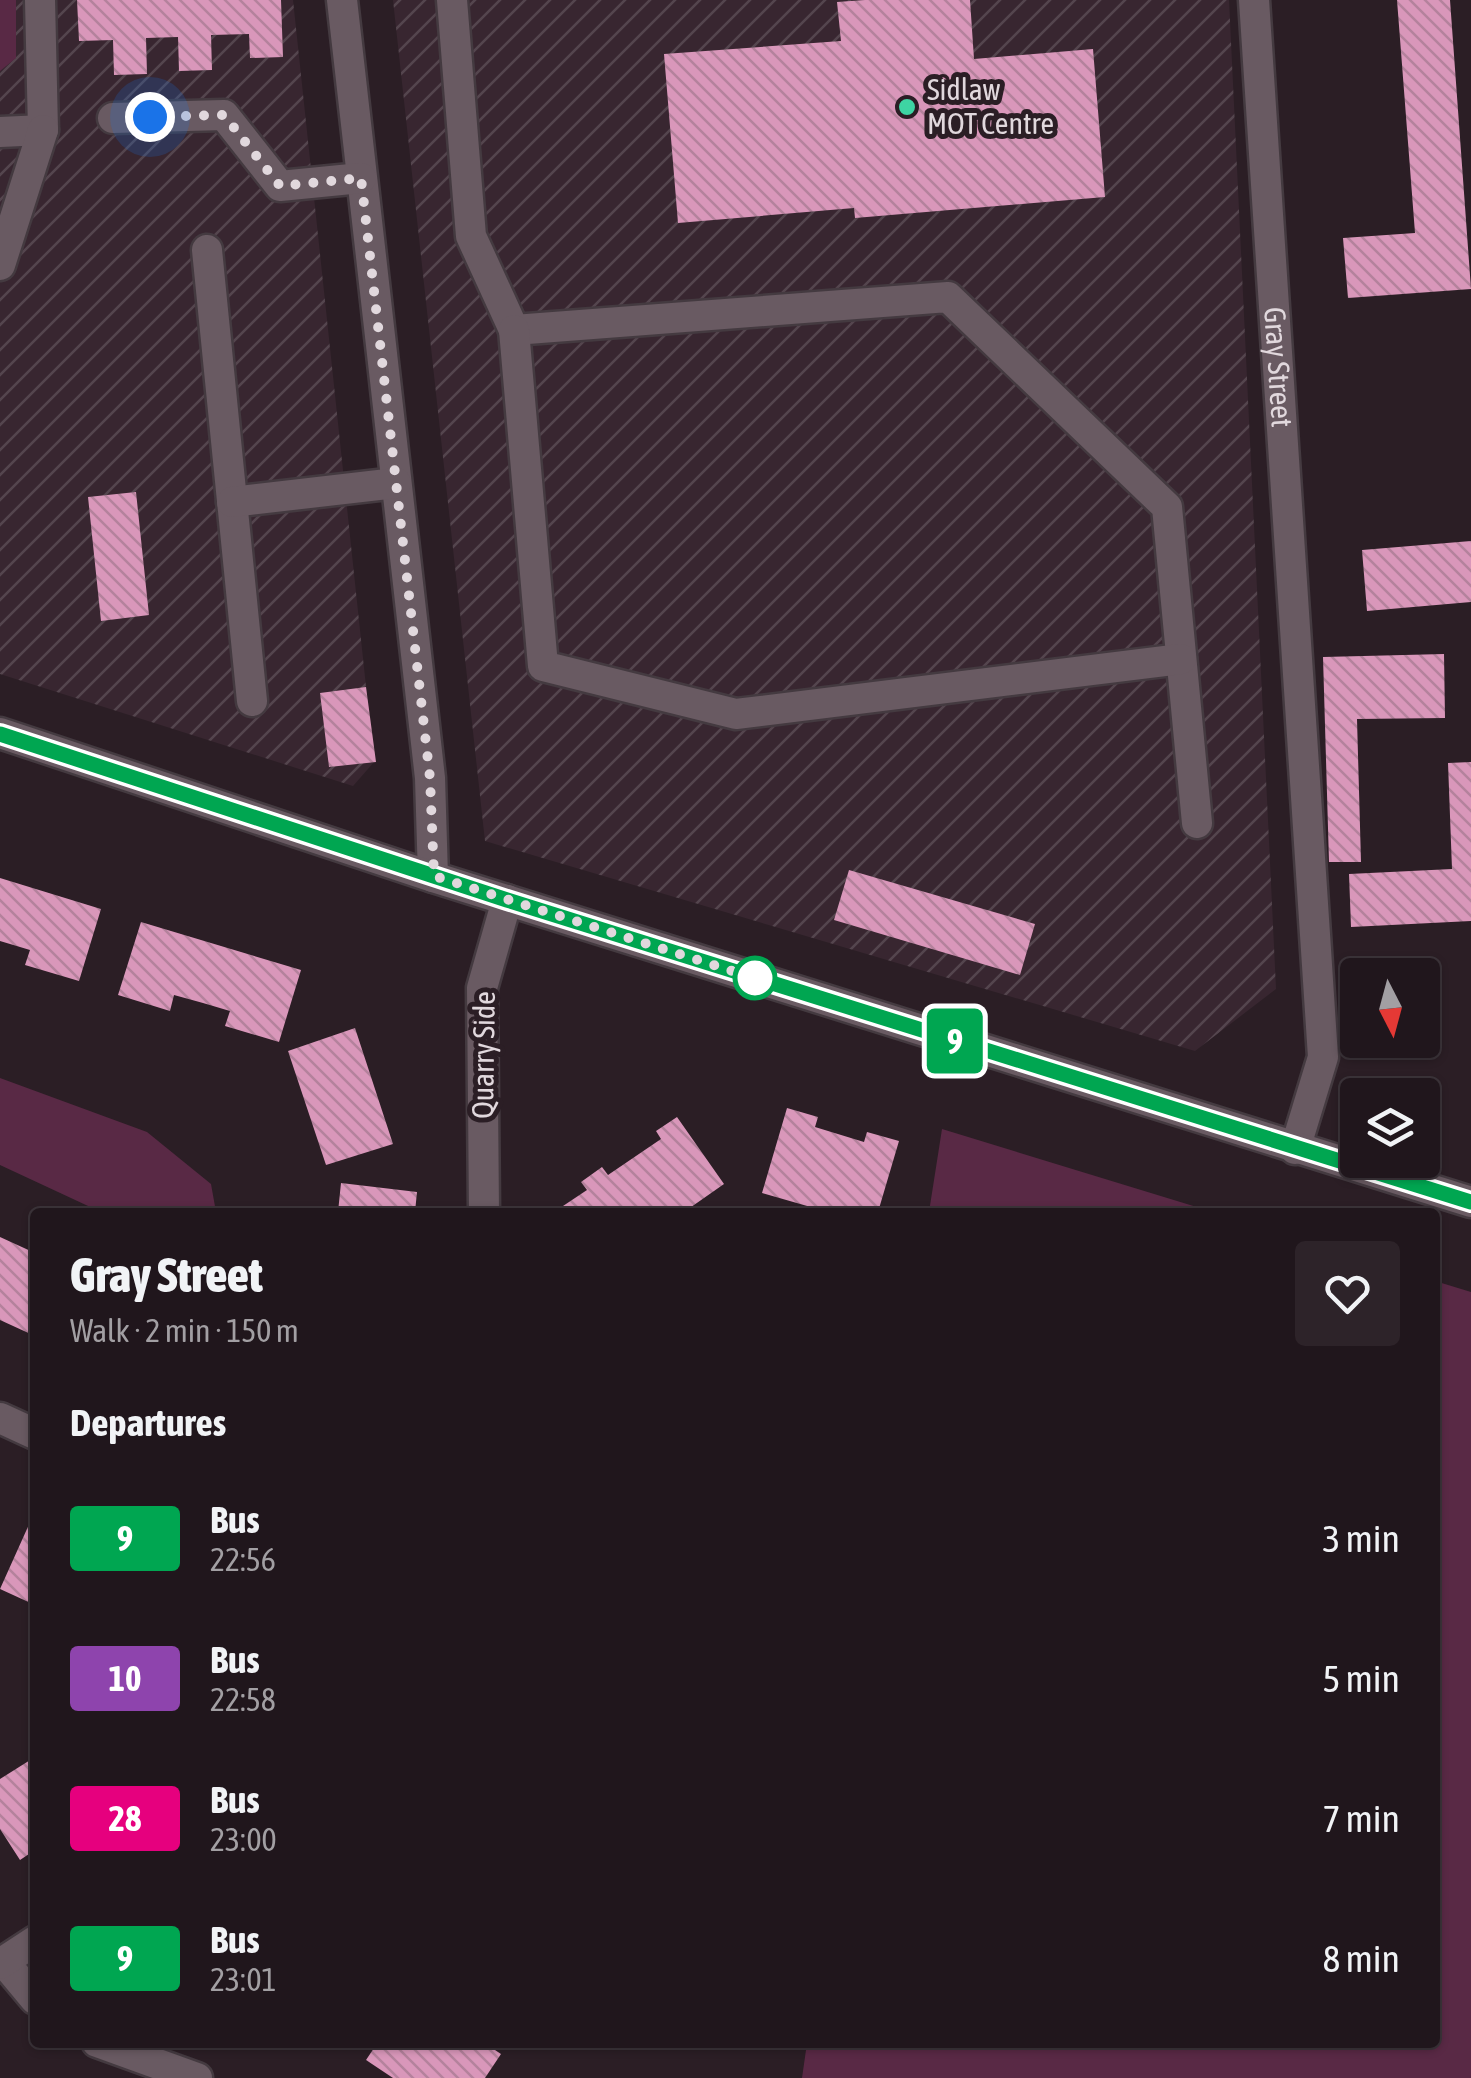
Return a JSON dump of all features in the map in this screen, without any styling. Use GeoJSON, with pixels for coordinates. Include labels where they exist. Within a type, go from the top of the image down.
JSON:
{"type":"FeatureCollection","features":[{"type":"Feature","properties":{"kind":"street"},"geometry":{"type":"LineString","coordinates":[[0,266],[43,130],[40,0]]}},
{"type":"Feature","properties":{"kind":"street"},"geometry":{"type":"LineString","coordinates":[[342,0],[430,778],[434,876]]}},
{"type":"Feature","properties":{"kind":"street"},"geometry":{"type":"LineString","coordinates":[[452,0],[471,236],[514,330],[543,666],[736,714],[1181,660]]}},
{"type":"Feature","properties":{"kind":"street","name":"Gray Street"},"geometry":{"type":"LineString","coordinates":[[1254,0],[1324,1058],[1295,1149]]}},
{"type":"Feature","properties":{"kind":"street"},"geometry":{"type":"LineString","coordinates":[[113,118],[224,115],[280,186],[361,178]]}},
{"type":"Feature","properties":{"kind":"street"},"geometry":{"type":"LineString","coordinates":[[0,132],[43,130]]}},
{"type":"Feature","properties":{"kind":"street"},"geometry":{"type":"LineString","coordinates":[[207,250],[252,701]]}},
{"type":"Feature","properties":{"kind":"street"},"geometry":{"type":"LineString","coordinates":[[514,330],[948,297],[1167,507],[1198,824]]}},
{"type":"Feature","properties":{"kind":"street"},"geometry":{"type":"LineString","coordinates":[[232,502],[396,483]]}},
{"type":"Feature","properties":{"kind":"street"},"geometry":{"type":"LineString","coordinates":[[0,734],[507,900],[1471,1202]]}},
{"type":"Feature","properties":{"kind":"street","name":"Quarry Side"},"geometry":{"type":"LineString","coordinates":[[484,1208],[482,988],[507,900]]}},
{"type":"Feature","properties":{"kind":"street"},"geometry":{"type":"LineString","coordinates":[[0,1418],[30,1432]]}},
{"type":"Feature","properties":{"kind":"street"},"geometry":{"type":"LineString","coordinates":[[30,1943],[2,1963],[30,1993]]}},
{"type":"Feature","properties":{"kind":"street"},"geometry":{"type":"LineString","coordinates":[[113,2048],[197,2078]]}},
{"type":"Feature","properties":{"kind":"shaded area"},"geometry":{"type":"Polygon","coordinates":[[[0,0],[293,0],[374,762],[353,786],[0,674],[0,0]]]}},
{"type":"Feature","properties":{"kind":"shaded area"},"geometry":{"type":"Polygon","coordinates":[[[0,0],[16,0],[16,58],[0,71],[0,0]]]}},
{"type":"Feature","properties":{"kind":"shaded area"},"geometry":{"type":"Polygon","coordinates":[[[393,0],[1229,0],[1276,989],[1195,1051],[485,841],[393,0]]]}},
{"type":"Feature","properties":{"kind":"shaded area"},"geometry":{"type":"Polygon","coordinates":[[[0,1078],[147,1132],[211,1184],[215,1208],[92,1208],[0,1165],[0,1078]]]}},
{"type":"Feature","properties":{"kind":"shaded area"},"geometry":{"type":"Polygon","coordinates":[[[942,1129],[1200,1208],[930,1208],[942,1129]]]}},
{"type":"Feature","properties":{"kind":"shaded area"},"geometry":{"type":"Polygon","coordinates":[[[1440,1283],[1471,1292],[1471,2078],[802,2078],[806,2048],[1440,2048],[1440,1283]]]}},
{"type":"Feature","properties":{"kind":"building"},"geometry":{"type":"Polygon","coordinates":[[[77,0],[281,0],[283,57],[250,58],[249,34],[211,35],[212,70],[179,71],[178,37],[146,38],[147,74],[114,75],[113,40],[79,41],[77,0]]]}},
{"type":"Feature","properties":{"kind":"building"},"geometry":{"type":"Polygon","coordinates":[[[970,0],[974,59],[1093,49],[1105,197],[855,218],[854,208],[678,223],[664,54],[841,41],[837,2],[970,0]]]}},
{"type":"Feature","properties":{"kind":"building"},"geometry":{"type":"Polygon","coordinates":[[[1397,0],[1450,0],[1471,289],[1348,298],[1343,238],[1415,233],[1397,0]]]}},
{"type":"Feature","properties":{"kind":"building"},"geometry":{"type":"Polygon","coordinates":[[[136,492],[149,615],[101,621],[88,497],[136,492]]]}},
{"type":"Feature","properties":{"kind":"building"},"geometry":{"type":"Polygon","coordinates":[[[1471,541],[1471,602],[1367,611],[1362,550],[1471,541]]]}},
{"type":"Feature","properties":{"kind":"building"},"geometry":{"type":"Polygon","coordinates":[[[1444,654],[1445,718],[1357,719],[1361,862],[1329,862],[1323,657],[1444,654]]]}},
{"type":"Feature","properties":{"kind":"building"},"geometry":{"type":"Polygon","coordinates":[[[366,687],[376,762],[329,767],[320,693],[366,687]]]}},
{"type":"Feature","properties":{"kind":"building"},"geometry":{"type":"Polygon","coordinates":[[[1471,762],[1471,921],[1351,927],[1349,874],[1452,869],[1448,763],[1471,762]]]}},
{"type":"Feature","properties":{"kind":"building"},"geometry":{"type":"Polygon","coordinates":[[[849,870],[1035,924],[1020,975],[834,920],[849,870]]]}},
{"type":"Feature","properties":{"kind":"building"},"geometry":{"type":"Polygon","coordinates":[[[0,878],[101,909],[79,981],[25,965],[30,950],[0,941],[0,878]]]}},
{"type":"Feature","properties":{"kind":"building"},"geometry":{"type":"Polygon","coordinates":[[[141,922],[301,970],[279,1042],[225,1026],[230,1011],[203,1003],[174,995],[170,1011],[118,995],[141,922]]]}},
{"type":"Feature","properties":{"kind":"building"},"geometry":{"type":"Polygon","coordinates":[[[355,1028],[393,1144],[326,1165],[288,1051],[355,1028]]]}},
{"type":"Feature","properties":{"kind":"building"},"geometry":{"type":"Polygon","coordinates":[[[787,1108],[818,1117],[815,1127],[864,1142],[867,1132],[899,1141],[879,1208],[814,1208],[762,1193],[787,1108]]]}},
{"type":"Feature","properties":{"kind":"building"},"geometry":{"type":"Polygon","coordinates":[[[677,1117],[724,1184],[690,1208],[560,1208],[587,1190],[581,1182],[602,1167],[608,1175],[661,1139],[656,1131],[677,1117]]]}},
{"type":"Feature","properties":{"kind":"building"},"geometry":{"type":"Polygon","coordinates":[[[341,1183],[417,1192],[415,1208],[338,1208],[341,1183]]]}},
{"type":"Feature","properties":{"kind":"building"},"geometry":{"type":"Polygon","coordinates":[[[0,1237],[30,1251],[30,1334],[0,1320],[0,1237]]]}},
{"type":"Feature","properties":{"kind":"building"},"geometry":{"type":"Polygon","coordinates":[[[30,1522],[30,1603],[0,1589],[30,1522]]]}},
{"type":"Feature","properties":{"kind":"building"},"geometry":{"type":"Polygon","coordinates":[[[30,1760],[30,1853],[20,1860],[0,1829],[0,1779],[30,1760]]]}},
{"type":"Feature","properties":{"kind":"building"},"geometry":{"type":"Polygon","coordinates":[[[374,2048],[492,2048],[501,2054],[485,2078],[393,2078],[366,2060],[374,2048]]]}},
{"type":"Feature","properties":{"kind":"bus line","name":"9"},"geometry":{"type":"LineString","coordinates":[[0,734],[507,900],[1471,1202]]}},
{"type":"Feature","properties":{"kind":"place","name":"Sidlaw MOT Centre"},"geometry":{"type":"Point","coordinates":[907,107]}},
{"type":"Feature","properties":{"kind":"route"},"geometry":{"type":"LineString","coordinates":[[150,117],[224,115],[280,186],[361,178],[430,778],[434,876],[770,983],[755,978]]}}]}
